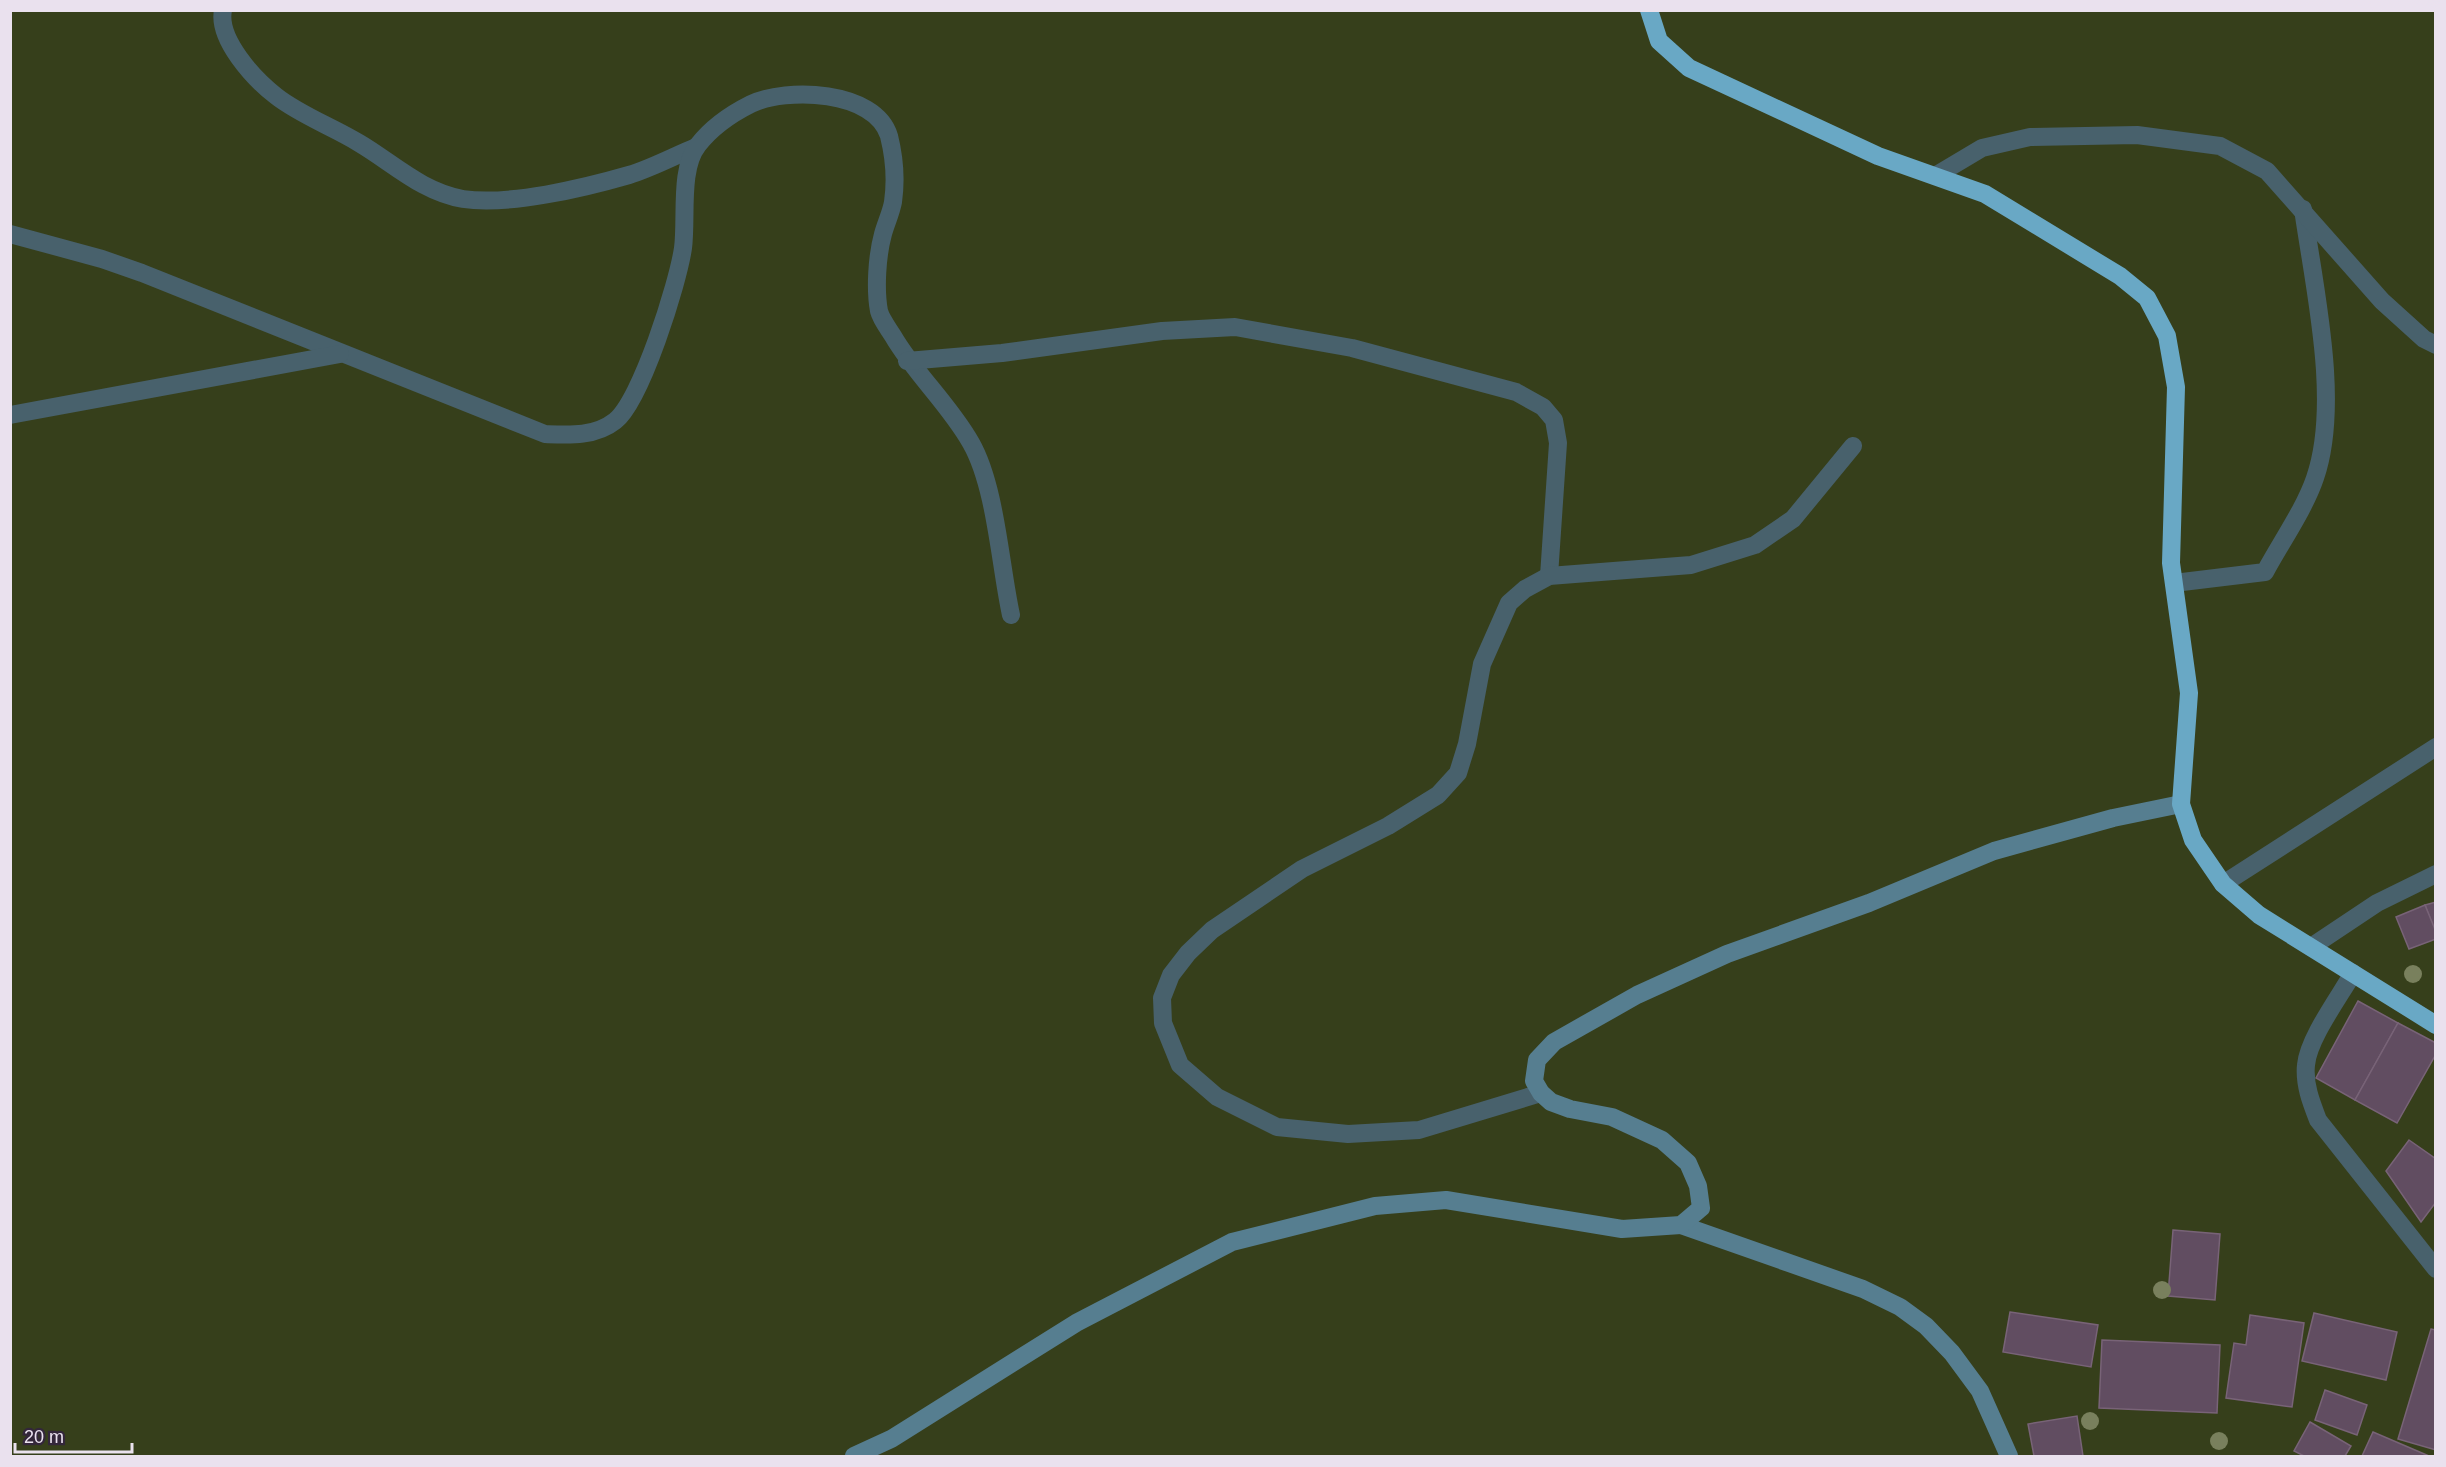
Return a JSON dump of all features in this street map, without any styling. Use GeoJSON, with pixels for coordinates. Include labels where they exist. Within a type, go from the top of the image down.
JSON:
{"type":"FeatureCollection","features":[{"type":"Feature","properties":{"kind":"highway"},"geometry":{"type":"LineString","coordinates":[[1649,10],[1659,41],[1689,68],[1878,156],[1985,194],[2120,276],[2147,298],[2168,336],[2176,387],[2171,563],[2188,693],[2181,804],[2193,840],[2223,884],[2259,915],[2436,1025]]}},
{"type":"Feature","properties":{"kind":"street"},"geometry":{"type":"LineString","coordinates":[[223,10],[222,18],[226,39],[243,62],[276,96],[361,144],[418,183],[463,199],[513,199],[631,175],[696,147],[719,123],[753,103],[787,95],[842,98],[873,112],[888,133],[894,165],[893,203],[882,237],[879,313],[907,361],[954,415],[973,446],[986,487],[1011,615]]}},
{"type":"Feature","properties":{"kind":"street"},"geometry":{"type":"LineString","coordinates":[[1935,176],[1982,148],[2030,137],[2137,135],[2220,146],[2267,171],[2382,301],[2424,339],[2436,345]]}},
{"type":"Feature","properties":{"kind":"street"},"geometry":{"type":"LineString","coordinates":[[10,234],[102,259],[545,434],[575,436],[598,430],[615,421],[632,402],[675,287],[683,246],[688,174],[696,147]]}},
{"type":"Feature","properties":{"kind":"street"},"geometry":{"type":"LineString","coordinates":[[2174,583],[2265,572],[2315,479],[2324,434],[2324,366],[2303,209]]}},
{"type":"Feature","properties":{"kind":"street"},"geometry":{"type":"LineString","coordinates":[[907,361],[1002,353],[1162,331],[1235,327],[1352,348],[1516,392],[1543,407],[1554,420],[1558,443],[1549,576]]}},
{"type":"Feature","properties":{"kind":"street"},"geometry":{"type":"LineString","coordinates":[[10,415],[342,353]]}},
{"type":"Feature","properties":{"kind":"street"},"geometry":{"type":"LineString","coordinates":[[1541,1093],[1419,1130],[1348,1134],[1277,1127],[1217,1097],[1180,1065],[1163,1023],[1162,998],[1177,968],[1212,930],[1302,869],[1388,826],[1438,795],[1458,773],[1467,744],[1482,664],[1509,603],[1525,589],[1549,576],[1691,565],[1755,545],[1793,519],[1853,446]]}},
{"type":"Feature","properties":{"kind":"street"},"geometry":{"type":"LineString","coordinates":[[2223,884],[2436,747]]}},
{"type":"Feature","properties":{"kind":"street"},"geometry":{"type":"LineString","coordinates":[[1681,1225],[1701,1208],[1698,1186],[1688,1163],[1662,1140],[1642,1130],[1612,1117],[1570,1109],[1551,1102],[1541,1093],[1534,1081],[1537,1060],[1554,1042],[1637,994],[1727,954],[1869,903],[1994,851],[2113,818],[2181,804]]}},
{"type":"Feature","properties":{"kind":"street"},"geometry":{"type":"LineString","coordinates":[[2311,947],[2377,903],[2436,874]]}},
{"type":"Feature","properties":{"kind":"street"},"geometry":{"type":"LineString","coordinates":[[2353,973],[2315,1039],[2306,1064],[2308,1093],[2318,1120],[2436,1269]]}},
{"type":"Feature","properties":{"kind":"street"},"geometry":{"type":"LineString","coordinates":[[854,1456],[891,1439],[1076,1323],[1232,1242],[1375,1206],[1446,1200],[1622,1229],[1681,1225],[1863,1290],[1900,1307],[1926,1326],[1952,1353],[1980,1391],[2009,1456]]}},
{"type":"Feature","properties":{"kind":"green space"},"geometry":{"type":"Polygon","coordinates":[[[10,11],[2435,11],[2435,1456],[11,1456],[10,11]]]}},
{"type":"Feature","properties":{"kind":"building"},"geometry":{"type":"Polygon","coordinates":[[[2436,902],[2436,930],[2435,931],[2425,905],[2436,902]]]}},
{"type":"Feature","properties":{"kind":"building"},"geometry":{"type":"Polygon","coordinates":[[[2425,905],[2436,932],[2436,939],[2409,949],[2396,917],[2425,905]]]}},
{"type":"Feature","properties":{"kind":"building"},"geometry":{"type":"Polygon","coordinates":[[[2358,1001],[2398,1023],[2355,1100],[2316,1078],[2358,1001]]]}},
{"type":"Feature","properties":{"kind":"building"},"geometry":{"type":"Polygon","coordinates":[[[2398,1023],[2436,1043],[2436,1054],[2397,1123],[2355,1100],[2398,1023]]]}},
{"type":"Feature","properties":{"kind":"building"},"geometry":{"type":"Polygon","coordinates":[[[2409,1140],[2436,1159],[2436,1202],[2421,1222],[2386,1171],[2409,1140]]]}},
{"type":"Feature","properties":{"kind":"building"},"geometry":{"type":"Polygon","coordinates":[[[2173,1230],[2220,1234],[2215,1300],[2168,1296],[2173,1230]]]}},
{"type":"Feature","properties":{"kind":"building"},"geometry":{"type":"Polygon","coordinates":[[[2010,1312],[2098,1325],[2091,1367],[2003,1352],[2010,1312]]]}},
{"type":"Feature","properties":{"kind":"building"},"geometry":{"type":"Polygon","coordinates":[[[2314,1313],[2397,1332],[2386,1380],[2302,1361],[2314,1313]]]}},
{"type":"Feature","properties":{"kind":"building"},"geometry":{"type":"Polygon","coordinates":[[[2250,1315],[2304,1323],[2292,1407],[2226,1398],[2234,1343],[2246,1345],[2250,1315]]]}},
{"type":"Feature","properties":{"kind":"building"},"geometry":{"type":"Polygon","coordinates":[[[2431,1329],[2436,1330],[2436,1450],[2398,1439],[2431,1329]]]}},
{"type":"Feature","properties":{"kind":"building"},"geometry":{"type":"Polygon","coordinates":[[[2102,1340],[2220,1345],[2217,1413],[2099,1408],[2102,1340]]]}},
{"type":"Feature","properties":{"kind":"building"},"geometry":{"type":"Polygon","coordinates":[[[2325,1390],[2367,1405],[2357,1435],[2315,1420],[2325,1390]]]}},
{"type":"Feature","properties":{"kind":"building"},"geometry":{"type":"Polygon","coordinates":[[[2077,1416],[2083,1456],[2034,1456],[2028,1424],[2077,1416]]]}},
{"type":"Feature","properties":{"kind":"building"},"geometry":{"type":"Polygon","coordinates":[[[2310,1422],[2351,1446],[2345,1456],[2304,1456],[2294,1451],[2310,1422]]]}},
{"type":"Feature","properties":{"kind":"building"},"geometry":{"type":"Polygon","coordinates":[[[2373,1432],[2429,1456],[2362,1456],[2373,1432]]]}}]}
